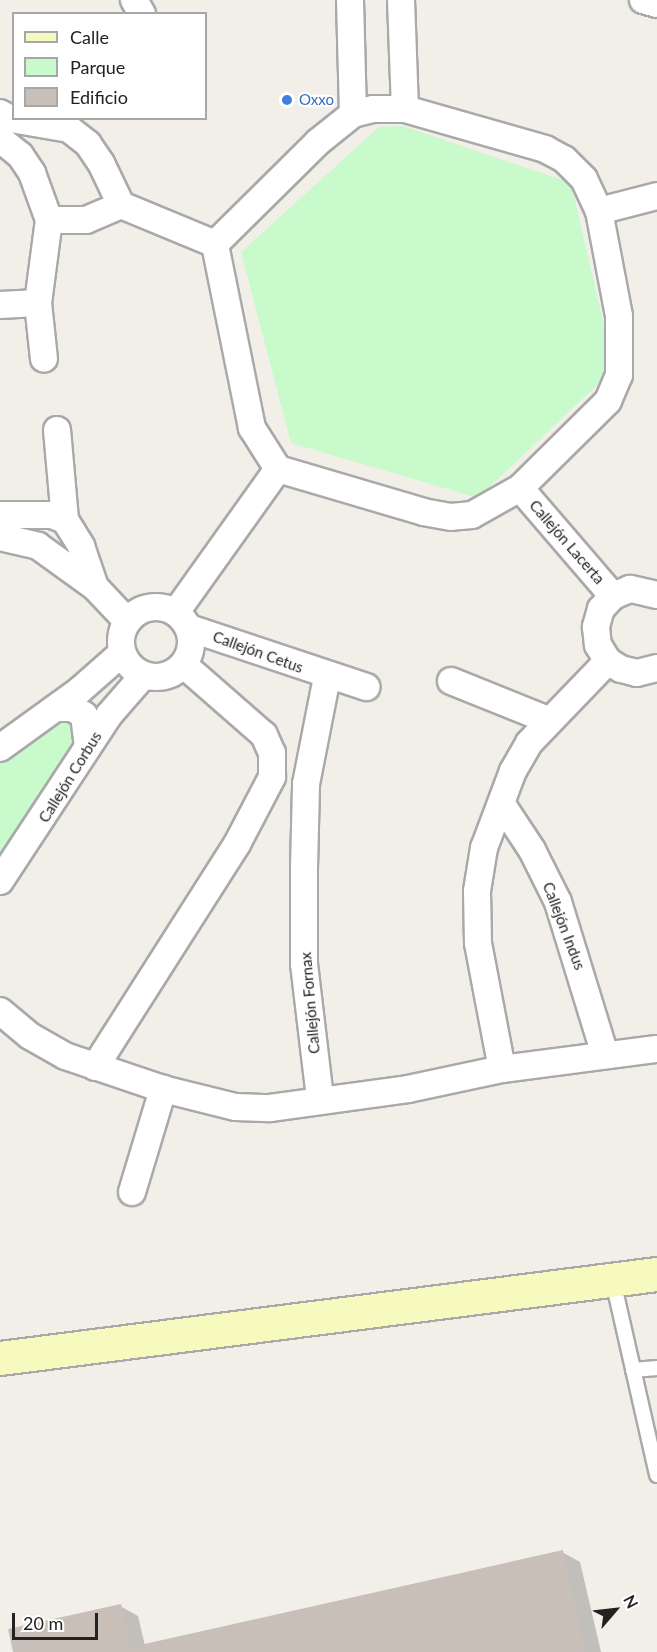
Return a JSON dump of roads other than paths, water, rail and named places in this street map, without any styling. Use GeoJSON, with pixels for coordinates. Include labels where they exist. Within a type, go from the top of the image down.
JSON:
{"type":"FeatureCollection","features":[{"type":"Feature","properties":{"kind":"main road"},"geometry":{"type":"LineString","coordinates":[[0,1358],[657,1274]]}},
{"type":"Feature","properties":{"kind":"street"},"geometry":{"type":"LineString","coordinates":[[350,0],[353,114]]}},
{"type":"Feature","properties":{"kind":"street"},"geometry":{"type":"LineString","coordinates":[[401,0],[405,109]]}},
{"type":"Feature","properties":{"kind":"street"},"geometry":{"type":"LineString","coordinates":[[643,0],[657,4]]}},
{"type":"Feature","properties":{"kind":"street"},"geometry":{"type":"LineString","coordinates":[[373,109],[405,109],[545,149],[564,159],[584,179],[599,212],[619,316],[619,375],[609,401],[520,488],[488,509],[452,517],[278,469],[252,428],[215,243],[318,142],[353,114],[373,109]]}},
{"type":"Feature","properties":{"kind":"street"},"geometry":{"type":"LineString","coordinates":[[44,358],[38,303],[49,220],[32,173],[4,128],[75,124],[101,163],[121,206]]}},
{"type":"Feature","properties":{"kind":"street"},"geometry":{"type":"LineString","coordinates":[[599,212],[657,196]]}},
{"type":"Feature","properties":{"kind":"street"},"geometry":{"type":"LineString","coordinates":[[49,220],[86,220],[121,206],[215,243]]}},
{"type":"Feature","properties":{"kind":"street"},"geometry":{"type":"LineString","coordinates":[[0,306],[38,303]]}},
{"type":"Feature","properties":{"kind":"street"},"geometry":{"type":"LineString","coordinates":[[57,430],[65,520],[81,546],[96,587]]}},
{"type":"Feature","properties":{"kind":"street"},"geometry":{"type":"LineString","coordinates":[[183,620],[150,607],[127,621],[121,642],[122,653],[127,663],[143,676],[165,677],[184,665],[190,654],[183,620],[278,469]]}},
{"type":"Feature","properties":{"kind":"street","name":"Callejón Lacerta"},"geometry":{"type":"LineString","coordinates":[[520,488],[613,596]]}},
{"type":"Feature","properties":{"kind":"street"},"geometry":{"type":"LineString","coordinates":[[1,529],[52,515],[65,520]]}},
{"type":"Feature","properties":{"kind":"street"},"geometry":{"type":"LineString","coordinates":[[1,529],[38,546],[96,587],[127,621]]}},
{"type":"Feature","properties":{"kind":"street"},"geometry":{"type":"LineString","coordinates":[[655,672],[637,673],[608,661],[598,645],[596,627],[601,609],[613,596],[630,589],[657,595]]}},
{"type":"Feature","properties":{"kind":"street","name":"Callejón Cetus"},"geometry":{"type":"LineString","coordinates":[[183,620],[327,677],[366,687]]}},
{"type":"Feature","properties":{"kind":"street"},"geometry":{"type":"LineString","coordinates":[[0,748],[57,708],[122,653]]}},
{"type":"Feature","properties":{"kind":"street"},"geometry":{"type":"LineString","coordinates":[[502,1069],[478,943],[477,891],[484,848],[503,806],[513,771],[548,720],[608,661]]}},
{"type":"Feature","properties":{"kind":"street"},"geometry":{"type":"LineString","coordinates":[[95,1067],[237,844],[272,777],[272,753],[264,735],[184,665]]}},
{"type":"Feature","properties":{"kind":"street","name":"Callejón Corbus"},"geometry":{"type":"LineString","coordinates":[[0,881],[109,715],[143,676]]}},
{"type":"Feature","properties":{"kind":"street","name":"Callejón Fornax"},"geometry":{"type":"LineString","coordinates":[[320,1098],[304,964],[304,857],[306,784],[327,677]]}},
{"type":"Feature","properties":{"kind":"street"},"geometry":{"type":"LineString","coordinates":[[451,681],[548,720]]}},
{"type":"Feature","properties":{"kind":"street"},"geometry":{"type":"LineString","coordinates":[[57,708],[72,708],[84,715],[88,728],[88,746]]}},
{"type":"Feature","properties":{"kind":"street","name":"Callejón Indus"},"geometry":{"type":"LineString","coordinates":[[503,806],[532,850],[558,902],[605,1055]]}},
{"type":"Feature","properties":{"kind":"street"},"geometry":{"type":"LineString","coordinates":[[0,1011],[30,1036],[65,1056],[163,1089],[236,1107],[270,1108],[320,1098],[408,1089],[502,1069],[657,1049]]}},
{"type":"Feature","properties":{"kind":"street"},"geometry":{"type":"LineString","coordinates":[[125,1183],[146,1145],[163,1089]]}},
{"type":"Feature","properties":{"kind":"lane"},"geometry":{"type":"LineString","coordinates":[[613,1281],[657,1475]]}},
{"type":"Feature","properties":{"kind":"lane"},"geometry":{"type":"LineString","coordinates":[[633,1370],[657,1368]]}},
{"type":"Feature","properties":{"kind":"place","name":"Oxxo"},"geometry":{"type":"Point","coordinates":[287,100]}}]}
